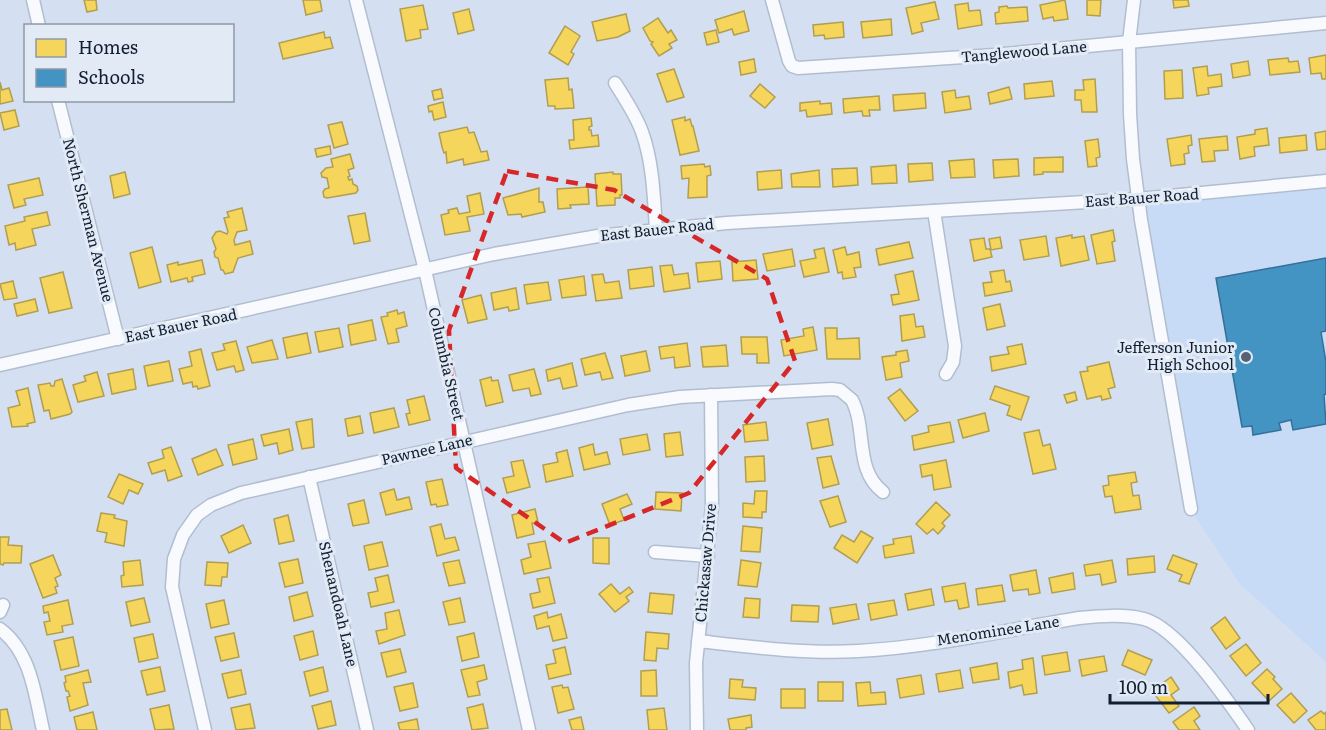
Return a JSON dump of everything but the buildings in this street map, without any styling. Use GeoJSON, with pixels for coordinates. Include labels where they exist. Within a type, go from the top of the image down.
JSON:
{"type":"FeatureCollection","features":[{"type":"Feature","properties":{"kind":"street"},"geometry":{"type":"LineString","coordinates":[[33,0],[39,24]]}},
{"type":"Feature","properties":{"kind":"street","name":"Columbia Street"},"geometry":{"type":"LineString","coordinates":[[356,0],[425,270],[529,730]]}},
{"type":"Feature","properties":{"kind":"street","name":"Tanglewood Lane"},"geometry":{"type":"LineString","coordinates":[[772,0],[789,61],[792,66],[798,68],[951,59],[1326,22]]}},
{"type":"Feature","properties":{"kind":"street"},"geometry":{"type":"LineString","coordinates":[[1134,0],[1129,42],[1130,114],[1138,199],[1191,509]]}},
{"type":"Feature","properties":{"kind":"street"},"geometry":{"type":"LineString","coordinates":[[615,83],[638,120],[643,134],[650,169],[656,230]]}},
{"type":"Feature","properties":{"kind":"street","name":"North Sherman Avenue"},"geometry":{"type":"LineString","coordinates":[[59,102],[118,339]]}},
{"type":"Feature","properties":{"kind":"street","name":"East Bauer Road"},"geometry":{"type":"LineString","coordinates":[[0,365],[539,245],[727,223],[1138,199],[1326,181]]}},
{"type":"Feature","properties":{"kind":"street"},"geometry":{"type":"LineString","coordinates":[[934,211],[955,346],[953,362],[946,374]]}},
{"type":"Feature","properties":{"kind":"street","name":"Pawnee Lane"},"geometry":{"type":"LineString","coordinates":[[205,730],[172,587],[174,559],[177,547],[190,525],[202,511],[241,493],[628,405],[711,395],[840,390],[849,396],[855,405],[866,470],[873,483],[883,492]]}},
{"type":"Feature","properties":{"kind":"street","name":"Chickasaw Drive"},"geometry":{"type":"LineString","coordinates":[[697,730],[695,687],[698,641],[712,506],[711,395]]}},
{"type":"Feature","properties":{"kind":"street","name":"Shenandoah Lane"},"geometry":{"type":"LineString","coordinates":[[309,477],[367,730]]}},
{"type":"Feature","properties":{"kind":"street"},"geometry":{"type":"LineString","coordinates":[[655,552],[708,556]]}},
{"type":"Feature","properties":{"kind":"street","name":"Menominee Lane"},"geometry":{"type":"LineString","coordinates":[[698,641],[772,649],[856,651],[902,647],[1079,618],[1102,616],[1134,618],[1146,620],[1159,627],[1190,654],[1248,730]]}},
{"type":"Feature","properties":{"kind":"street"},"geometry":{"type":"LineString","coordinates":[[0,629],[25,660],[43,730]]}},
{"type":"Feature","properties":{"kind":"highlighted area"},"geometry":{"type":"Polygon","coordinates":[[[507,171],[614,190],[767,279],[795,361],[689,493],[565,543],[456,468],[449,330],[507,171]]]}},
{"type":"Feature","properties":{"kind":"shaded area","name":"Jefferson Junior High School"},"geometry":{"type":"Polygon","coordinates":[[[1326,184],[1326,662],[1239,583],[1193,514],[1141,199],[1326,184]]]}},
{"type":"Feature","properties":{"kind":"place","name":"Jefferson Junior High School"},"geometry":{"type":"Point","coordinates":[1246,357]}}]}
